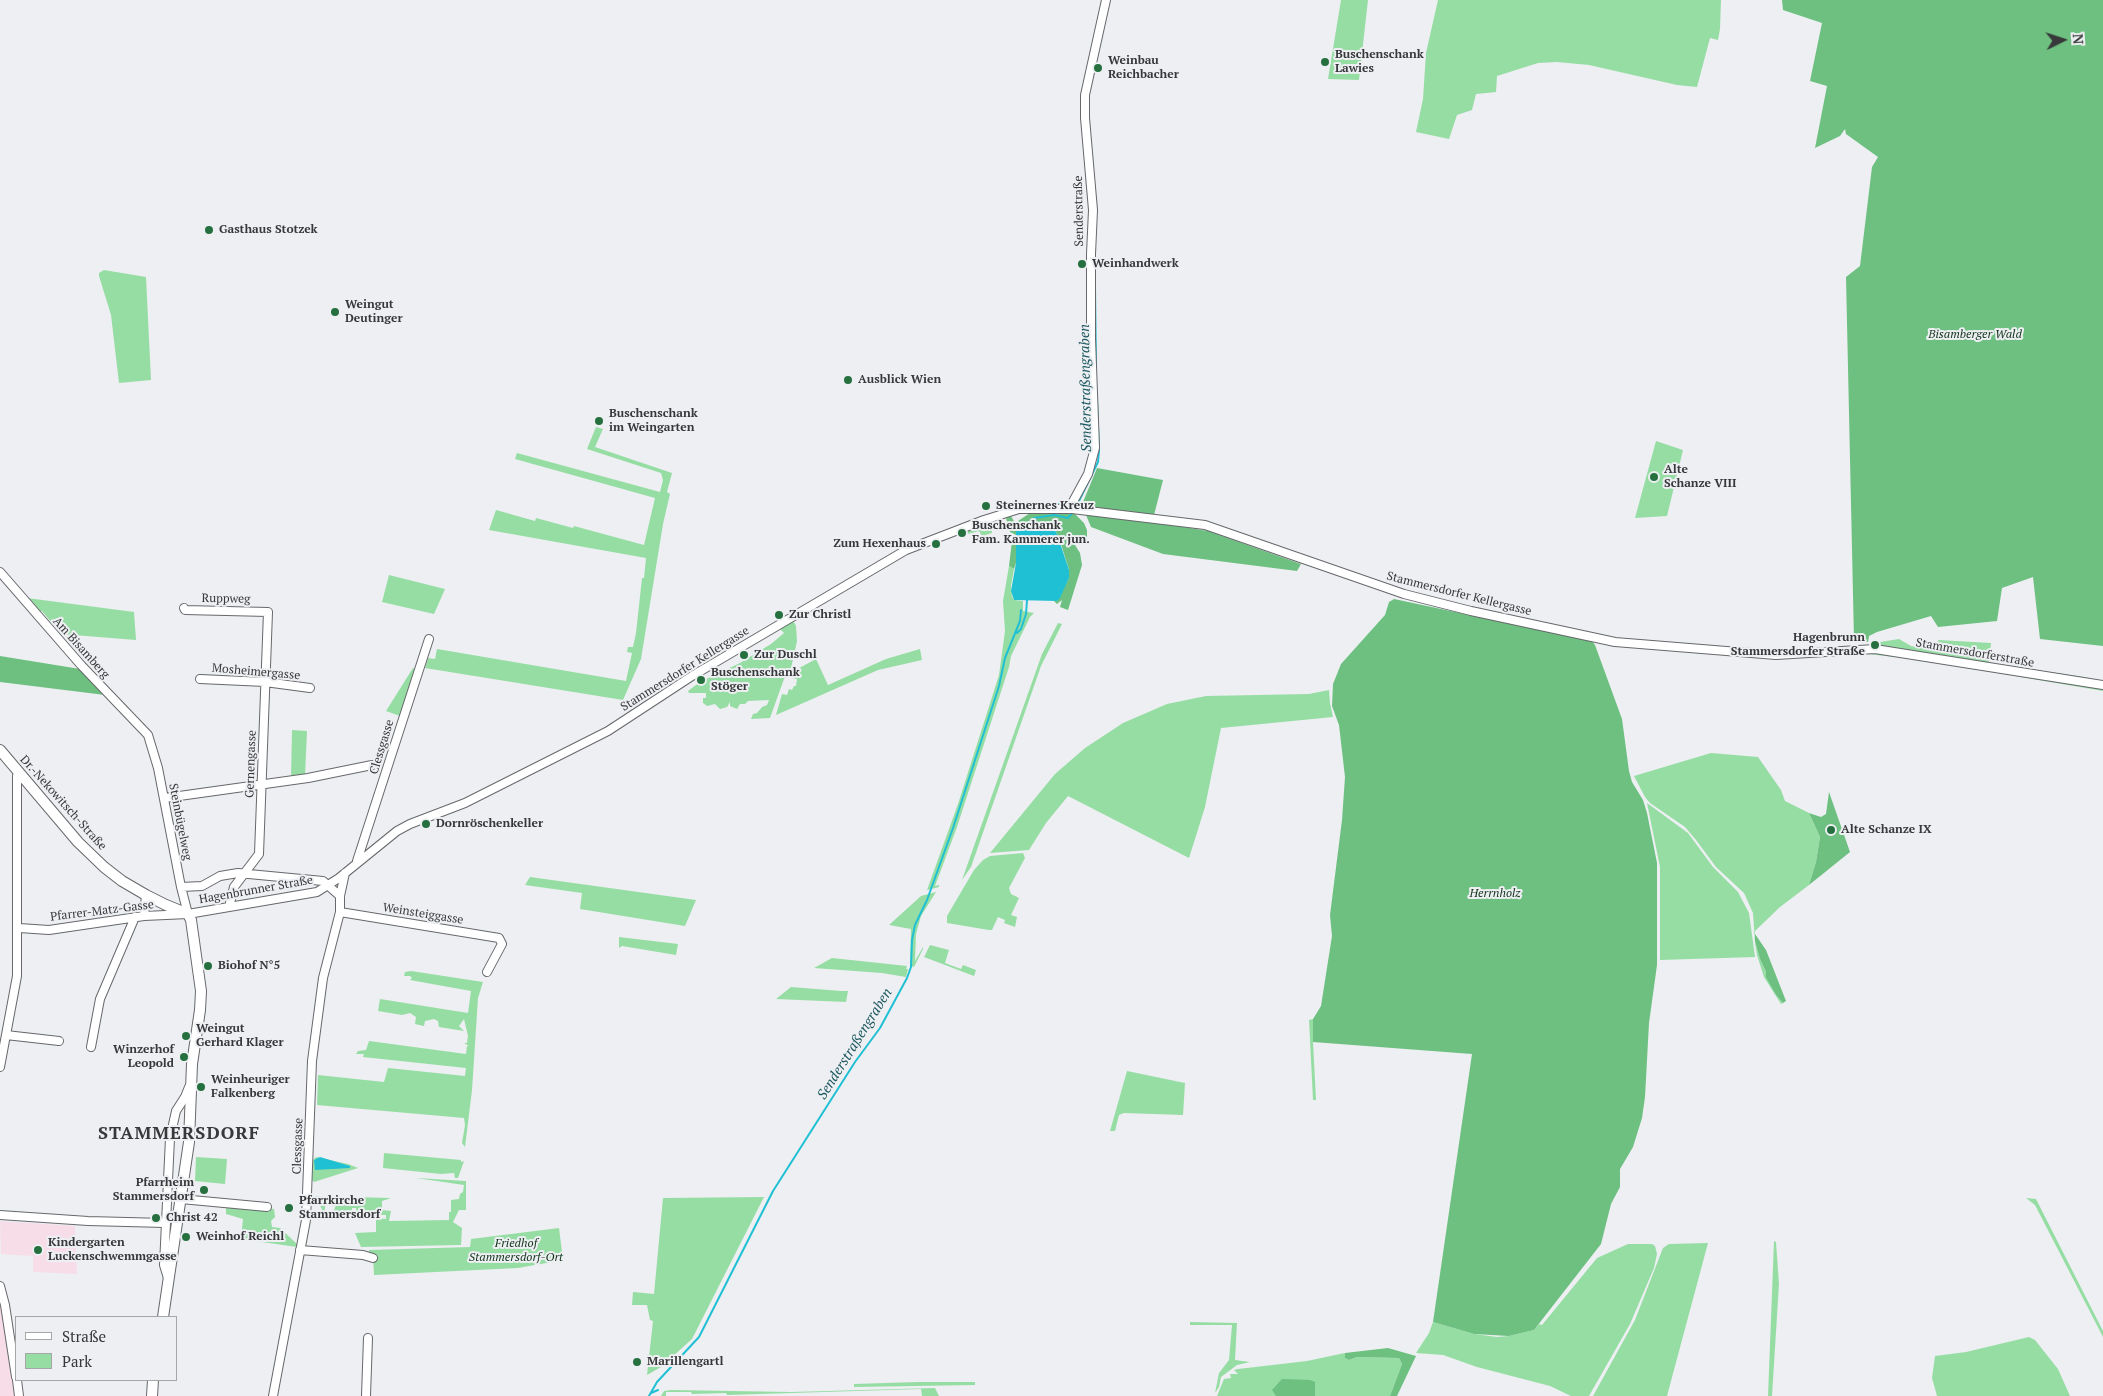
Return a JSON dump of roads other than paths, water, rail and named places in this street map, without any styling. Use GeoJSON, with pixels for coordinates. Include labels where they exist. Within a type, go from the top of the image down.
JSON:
{"type":"FeatureCollection","features":[{"type":"Feature","properties":{"kind":"main road","name":"Dr.-Nekowitsch-Straße"},"geometry":{"type":"LineString","coordinates":[[0,750],[78,842],[122,881],[146,895],[188,914]]}},
{"type":"Feature","properties":{"kind":"main road"},"geometry":{"type":"LineString","coordinates":[[163,1316],[191,1121],[192,1080],[201,992],[192,928],[188,914]]}},
{"type":"Feature","properties":{"kind":"main road"},"geometry":{"type":"LineString","coordinates":[[152,1396],[153,1381]]}},
{"type":"Feature","properties":{"kind":"street","name":"Senderstraße"},"geometry":{"type":"LineString","coordinates":[[1073,510],[1088,474],[1095,448],[1091,339],[1093,203],[1085,118],[1085,95],[1106,0]]}},
{"type":"Feature","properties":{"kind":"street","name":"Stammersdorfer Kellergasse"},"geometry":{"type":"LineString","coordinates":[[327,886],[410,824],[465,803],[608,731],[686,680],[906,550],[1017,509],[1073,510],[1204,525],[1404,594],[1456,608],[1615,642],[1776,655],[1842,650]]}},
{"type":"Feature","properties":{"kind":"street","name":"Am Bisamberg"},"geometry":{"type":"LineString","coordinates":[[0,572],[81,666],[148,735]]}},
{"type":"Feature","properties":{"kind":"street","name":"Ruppweg"},"geometry":{"type":"LineString","coordinates":[[184,608],[185,610],[268,612]]}},
{"type":"Feature","properties":{"kind":"street","name":"Gernengasse"},"geometry":{"type":"LineString","coordinates":[[229,907],[232,891],[259,854],[268,612]]}},
{"type":"Feature","properties":{"kind":"street","name":"Clessgasse"},"geometry":{"type":"LineString","coordinates":[[356,863],[429,639]]}},
{"type":"Feature","properties":{"kind":"street","name":"Stammersdorferstraße"},"geometry":{"type":"LineString","coordinates":[[1842,650],[1875,649],[1894,651],[2103,685]]}},
{"type":"Feature","properties":{"kind":"street","name":"Mosheimergasse"},"geometry":{"type":"LineString","coordinates":[[200,679],[265,682],[310,688]]}},
{"type":"Feature","properties":{"kind":"street","name":"Steinbügelweg"},"geometry":{"type":"LineString","coordinates":[[148,735],[164,798],[188,914]]}},
{"type":"Feature","properties":{"kind":"street"},"geometry":{"type":"LineString","coordinates":[[164,798],[308,778],[372,765]]}},
{"type":"Feature","properties":{"kind":"street"},"geometry":{"type":"LineString","coordinates":[[0,1067],[17,976],[19,928],[17,776],[19,773]]}},
{"type":"Feature","properties":{"kind":"street","name":"Clessgasse"},"geometry":{"type":"LineString","coordinates":[[273,1396],[307,1203],[312,1061],[323,978],[340,912],[340,896],[345,873]]}},
{"type":"Feature","properties":{"kind":"street"},"geometry":{"type":"LineString","coordinates":[[181,887],[205,885],[214,878],[226,874],[244,874],[323,881],[340,896]]}},
{"type":"Feature","properties":{"kind":"street","name":"Hagenbrunner Straße"},"geometry":{"type":"LineString","coordinates":[[188,914],[309,894],[327,886]]}},
{"type":"Feature","properties":{"kind":"street"},"geometry":{"type":"LineString","coordinates":[[92,1047],[100,999],[140,916],[146,895]]}},
{"type":"Feature","properties":{"kind":"street","name":"Weinsteiggasse"},"geometry":{"type":"LineString","coordinates":[[340,912],[479,934],[502,940],[502,944],[488,972]]}},
{"type":"Feature","properties":{"kind":"street","name":"Pfarrer-Matz-Gasse"},"geometry":{"type":"LineString","coordinates":[[19,928],[49,930],[140,916],[188,914]]}},
{"type":"Feature","properties":{"kind":"street"},"geometry":{"type":"LineString","coordinates":[[6,1035],[59,1041]]}},
{"type":"Feature","properties":{"kind":"street"},"geometry":{"type":"LineString","coordinates":[[169,1281],[164,1265],[170,1138],[176,1111],[185,1097],[192,1080]]}},
{"type":"Feature","properties":{"kind":"street"},"geometry":{"type":"LineString","coordinates":[[181,1199],[267,1207]]}},
{"type":"Feature","properties":{"kind":"street"},"geometry":{"type":"LineString","coordinates":[[0,1215],[88,1221],[165,1223]]}},
{"type":"Feature","properties":{"kind":"street"},"geometry":{"type":"LineString","coordinates":[[300,1250],[363,1255],[373,1258]]}},
{"type":"Feature","properties":{"kind":"street"},"geometry":{"type":"LineString","coordinates":[[0,1286],[6,1305],[15,1371]]}},
{"type":"Feature","properties":{"kind":"street"},"geometry":{"type":"LineString","coordinates":[[366,1396],[368,1338]]}},
{"type":"Feature","properties":{"kind":"street"},"geometry":{"type":"LineString","coordinates":[[16,1381],[19,1396]]}},
{"type":"Feature","properties":{"kind":"water"},"geometry":{"type":"Polygon","coordinates":[[[1051,523],[1057,534],[1069,570],[1069,578],[1057,601],[1014,600],[1011,591],[1016,563],[1016,529],[1022,524],[1051,523]]]}},
{"type":"Feature","properties":{"kind":"water"},"geometry":{"type":"Polygon","coordinates":[[[320,1157],[350,1166],[350,1168],[315,1170],[314,1160],[320,1157]]]}},
{"type":"Feature","properties":{"kind":"waterway","name":"Senderstraßengraben"},"geometry":{"type":"LineString","coordinates":[[1095,287],[1096,368]]}},
{"type":"Feature","properties":{"kind":"waterway","name":"Senderstraßengraben"},"geometry":{"type":"LineString","coordinates":[[1076,507],[1098,462],[1097,400]]}},
{"type":"Feature","properties":{"kind":"waterway"},"geometry":{"type":"LineString","coordinates":[[1037,504],[1064,504]]}},
{"type":"Feature","properties":{"kind":"waterway","name":"Senderstraßengraben"},"geometry":{"type":"LineString","coordinates":[[1033,524],[1034,518],[1054,515],[1068,518],[1074,511]]}},
{"type":"Feature","properties":{"kind":"waterway"},"geometry":{"type":"LineString","coordinates":[[1017,633],[1021,629],[1026,614],[1027,600]]}},
{"type":"Feature","properties":{"kind":"waterway","name":"Senderstraßengraben"},"geometry":{"type":"LineString","coordinates":[[649,1396],[657,1382],[699,1337],[773,1191],[855,1062],[880,1028],[907,978],[911,967],[912,940],[915,925],[927,900],[953,828],[999,686],[1005,658],[1020,621],[1021,610]]}},
{"type":"Feature","properties":{"kind":"waterway","name":"Senderstraßengraben"},"geometry":{"type":"LineString","coordinates":[[651,1393],[658,1390]]}},
{"type":"Feature","properties":{"kind":"place","name":"Buschenschank Lawies"},"geometry":{"type":"Point","coordinates":[1325,62]}},
{"type":"Feature","properties":{"kind":"place","name":"Weinbau Reichbacher"},"geometry":{"type":"Point","coordinates":[1098,68]}},
{"type":"Feature","properties":{"kind":"place","name":"Gasthaus Stotzek"},"geometry":{"type":"Point","coordinates":[209,230]}},
{"type":"Feature","properties":{"kind":"place","name":"Weinhandwerk"},"geometry":{"type":"Point","coordinates":[1082,264]}},
{"type":"Feature","properties":{"kind":"place","name":"Weingut Deutinger"},"geometry":{"type":"Point","coordinates":[335,312]}},
{"type":"Feature","properties":{"kind":"place","name":"Ausblick Wien"},"geometry":{"type":"Point","coordinates":[848,380]}},
{"type":"Feature","properties":{"kind":"place","name":"Buschenschank im Weingarten"},"geometry":{"type":"Point","coordinates":[599,421]}},
{"type":"Feature","properties":{"kind":"place","name":"Alte Schanze VIII"},"geometry":{"type":"Point","coordinates":[1654,477]}},
{"type":"Feature","properties":{"kind":"place","name":"Steinernes Kreuz"},"geometry":{"type":"Point","coordinates":[986,506]}},
{"type":"Feature","properties":{"kind":"place","name":"Buschenschank Fam. Kammerer jun."},"geometry":{"type":"Point","coordinates":[962,533]}},
{"type":"Feature","properties":{"kind":"place","name":"Zum Hexenhaus"},"geometry":{"type":"Point","coordinates":[936,544]}},
{"type":"Feature","properties":{"kind":"place","name":"Zur Christl"},"geometry":{"type":"Point","coordinates":[779,615]}},
{"type":"Feature","properties":{"kind":"place","name":"Hagenbrunn Stammersdorfer Straße"},"geometry":{"type":"Point","coordinates":[1875,645]}},
{"type":"Feature","properties":{"kind":"place","name":"Zur Duschl"},"geometry":{"type":"Point","coordinates":[744,655]}},
{"type":"Feature","properties":{"kind":"place","name":"Buschenschank Stöger"},"geometry":{"type":"Point","coordinates":[701,680]}},
{"type":"Feature","properties":{"kind":"place","name":"Dornröschenkeller"},"geometry":{"type":"Point","coordinates":[426,824]}},
{"type":"Feature","properties":{"kind":"place","name":"Alte Schanze IX"},"geometry":{"type":"Point","coordinates":[1831,830]}},
{"type":"Feature","properties":{"kind":"place","name":"Biohof N°5"},"geometry":{"type":"Point","coordinates":[208,966]}},
{"type":"Feature","properties":{"kind":"place","name":"Weingut Gerhard Klager"},"geometry":{"type":"Point","coordinates":[186,1036]}},
{"type":"Feature","properties":{"kind":"place","name":"Winzerhof Leopold"},"geometry":{"type":"Point","coordinates":[184,1057]}},
{"type":"Feature","properties":{"kind":"place","name":"Weinheuriger Falkenberg"},"geometry":{"type":"Point","coordinates":[201,1087]}},
{"type":"Feature","properties":{"kind":"place","name":"Pfarrheim Stammersdorf"},"geometry":{"type":"Point","coordinates":[204,1190]}},
{"type":"Feature","properties":{"kind":"place","name":"Pfarrkirche Stammersdorf"},"geometry":{"type":"Point","coordinates":[289,1208]}},
{"type":"Feature","properties":{"kind":"place","name":"Christ 42"},"geometry":{"type":"Point","coordinates":[156,1218]}},
{"type":"Feature","properties":{"kind":"place","name":"Weinhof Reichl"},"geometry":{"type":"Point","coordinates":[186,1237]}},
{"type":"Feature","properties":{"kind":"place","name":"Kindergarten Luckenschwemmgasse"},"geometry":{"type":"Point","coordinates":[38,1250]}},
{"type":"Feature","properties":{"kind":"place","name":"Marillengartl"},"geometry":{"type":"Point","coordinates":[637,1362]}},
{"type":"Feature","properties":{"kind":"district","name":"STAMMERSDORF"},"geometry":{"type":"Point","coordinates":[179,1134]}},
{"type":"Feature","properties":{"kind":"park label","name":"Bisamberger Wald"},"geometry":{"type":"Point","coordinates":[1975,335]}},
{"type":"Feature","properties":{"kind":"park label","name":"Herrnholz"},"geometry":{"type":"Point","coordinates":[1495,894]}},
{"type":"Feature","properties":{"kind":"park label","name":"Friedhof Stammersdorf-Ort"},"geometry":{"type":"Point","coordinates":[516,1251]}}]}
